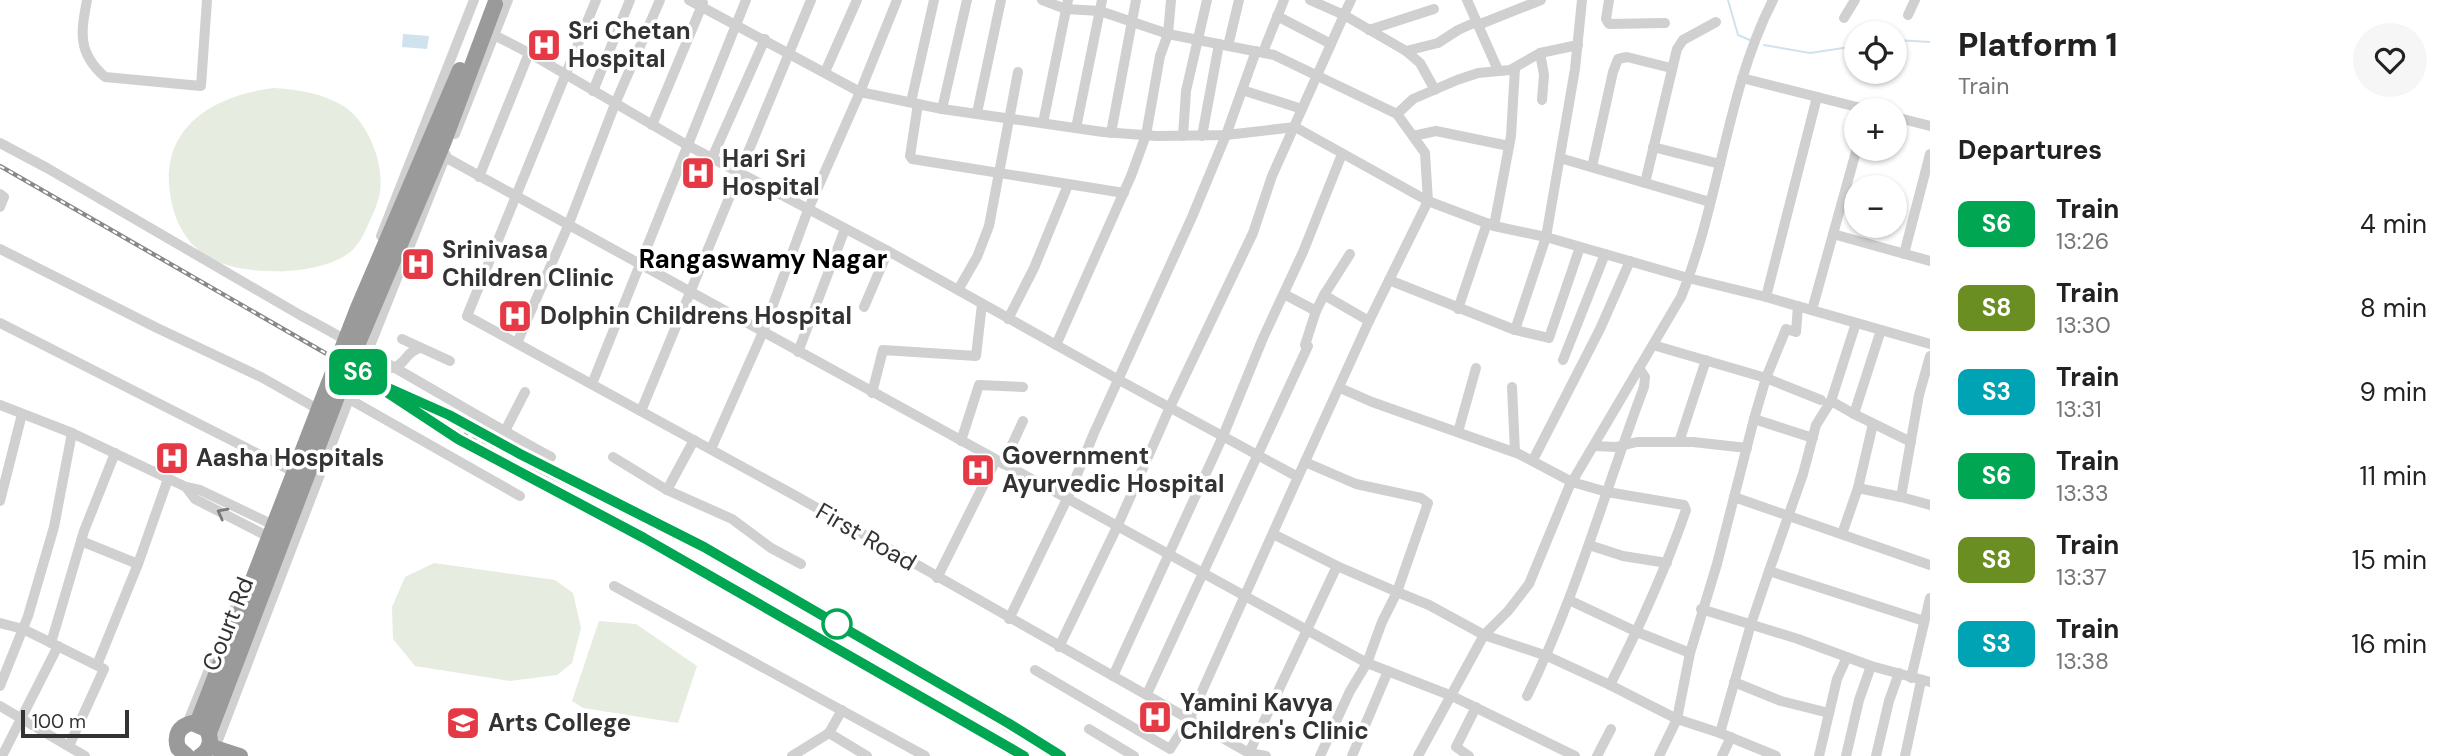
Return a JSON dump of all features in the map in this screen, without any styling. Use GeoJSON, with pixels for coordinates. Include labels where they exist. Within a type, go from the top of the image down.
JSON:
{"type":"FeatureCollection","features":[{"type":"Feature","properties":{"kind":"highway"},"geometry":{"type":"LineString","coordinates":[[240,756],[201,744],[352,357],[444,141],[492,1]]}},
{"type":"Feature","properties":{"kind":"street"},"geometry":{"type":"LineString","coordinates":[[87,0],[82,40],[89,58],[105,77],[201,86],[207,0]]}},
{"type":"Feature","properties":{"kind":"street"},"geometry":{"type":"LineString","coordinates":[[515,196],[596,0]]}},
{"type":"Feature","properties":{"kind":"street"},"geometry":{"type":"LineString","coordinates":[[593,91],[630,0]]}},
{"type":"Feature","properties":{"kind":"street"},"geometry":{"type":"LineString","coordinates":[[517,343],[660,0]]}},
{"type":"Feature","properties":{"kind":"street"},"geometry":{"type":"LineString","coordinates":[[689,0],[703,3],[860,92],[942,109],[1111,133],[1202,136],[1295,127],[1428,201],[1491,224],[1930,344]]}},
{"type":"Feature","properties":{"kind":"street"},"geometry":{"type":"LineString","coordinates":[[592,384],[746,0]]}},
{"type":"Feature","properties":{"kind":"street"},"geometry":{"type":"LineString","coordinates":[[641,411],[811,0]]}},
{"type":"Feature","properties":{"kind":"street"},"geometry":{"type":"LineString","coordinates":[[825,72],[856,0]]}},
{"type":"Feature","properties":{"kind":"street"},"geometry":{"type":"LineString","coordinates":[[711,449],[763,332],[808,210],[897,0]]}},
{"type":"Feature","properties":{"kind":"street"},"geometry":{"type":"LineString","coordinates":[[934,0],[915,103],[910,159],[1124,193]]}},
{"type":"Feature","properties":{"kind":"street"},"geometry":{"type":"LineString","coordinates":[[942,109],[967,0]]}},
{"type":"Feature","properties":{"kind":"street"},"geometry":{"type":"LineString","coordinates":[[977,113],[1001,0]]}},
{"type":"Feature","properties":{"kind":"street"},"geometry":{"type":"LineString","coordinates":[[1035,670],[1169,749],[1190,718],[1369,321],[1428,201],[1424,153],[1397,114],[1274,55],[1168,34],[1131,22],[1101,6],[1042,0]]}},
{"type":"Feature","properties":{"kind":"street"},"geometry":{"type":"LineString","coordinates":[[1111,133],[1136,0]]}},
{"type":"Feature","properties":{"kind":"street"},"geometry":{"type":"LineString","coordinates":[[1056,345],[1124,193],[1146,135],[1160,56],[1168,34],[1171,0]]}},
{"type":"Feature","properties":{"kind":"street"},"geometry":{"type":"LineString","coordinates":[[1183,136],[1186,92],[1207,0]]}},
{"type":"Feature","properties":{"kind":"street"},"geometry":{"type":"LineString","coordinates":[[1202,136],[1224,45],[1239,0]]}},
{"type":"Feature","properties":{"kind":"street"},"geometry":{"type":"LineString","coordinates":[[1009,619],[1067,499],[1226,135],[1242,90],[1284,0]]}},
{"type":"Feature","properties":{"kind":"street"},"geometry":{"type":"LineString","coordinates":[[1310,0],[1344,15],[1406,51],[1420,63],[1435,90]]}},
{"type":"Feature","properties":{"kind":"street"},"geometry":{"type":"LineString","coordinates":[[1059,647],[1253,233],[1272,176],[1351,0]]}},
{"type":"Feature","properties":{"kind":"street"},"geometry":{"type":"LineString","coordinates":[[1467,0],[1498,69]]}},
{"type":"Feature","properties":{"kind":"street"},"geometry":{"type":"LineString","coordinates":[[1406,51],[1438,43],[1458,30],[1541,0]]}},
{"type":"Feature","properties":{"kind":"street"},"geometry":{"type":"LineString","coordinates":[[1515,330],[1546,237],[1578,45],[1582,0]]}},
{"type":"Feature","properties":{"kind":"street"},"geometry":{"type":"LineString","coordinates":[[1609,0],[1606,19],[1609,24],[1665,23]]}},
{"type":"Feature","properties":{"kind":"street"},"geometry":{"type":"LineString","coordinates":[[1418,756],[1484,635],[1508,611],[1529,584],[1572,482],[1681,297],[1710,201],[1742,78],[1773,0]]}},
{"type":"Feature","properties":{"kind":"street"},"geometry":{"type":"LineString","coordinates":[[1844,18],[1855,0]]}},
{"type":"Feature","properties":{"kind":"street"},"geometry":{"type":"LineString","coordinates":[[1908,15],[1915,0]]}},
{"type":"Feature","properties":{"kind":"street"},"geometry":{"type":"LineString","coordinates":[[368,352],[494,35],[492,1]]}},
{"type":"Feature","properties":{"kind":"street"},"geometry":{"type":"LineString","coordinates":[[342,337],[410,160],[492,1]]}},
{"type":"Feature","properties":{"kind":"street"},"geometry":{"type":"LineString","coordinates":[[652,125],[703,3]]}},
{"type":"Feature","properties":{"kind":"street"},"geometry":{"type":"LineString","coordinates":[[1043,123],[1067,4]]}},
{"type":"Feature","properties":{"kind":"street"},"geometry":{"type":"LineString","coordinates":[[1076,128],[1101,6]]}},
{"type":"Feature","properties":{"kind":"street"},"geometry":{"type":"LineString","coordinates":[[1369,30],[1434,9]]}},
{"type":"Feature","properties":{"kind":"street"},"geometry":{"type":"LineString","coordinates":[[1277,16],[1331,44]]}},
{"type":"Feature","properties":{"kind":"street"},"geometry":{"type":"LineString","coordinates":[[1645,183],[1671,68],[1680,43],[1716,22]]}},
{"type":"Feature","properties":{"kind":"street"},"geometry":{"type":"LineString","coordinates":[[494,35],[687,145],[888,251],[1298,477]]}},
{"type":"Feature","properties":{"kind":"street"},"geometry":{"type":"LineString","coordinates":[[712,158],[765,39]]}},
{"type":"Feature","properties":{"kind":"street"},"geometry":{"type":"LineString","coordinates":[[1397,114],[1413,99],[1478,73],[1515,68],[1540,53],[1578,45]]}},
{"type":"Feature","properties":{"kind":"street"},"geometry":{"type":"LineString","coordinates":[[479,177],[529,53]]}},
{"type":"Feature","properties":{"kind":"street"},"geometry":{"type":"LineString","coordinates":[[1540,53],[1544,75],[1542,100]]}},
{"type":"Feature","properties":{"kind":"street"},"geometry":{"type":"LineString","coordinates":[[1592,167],[1618,60],[1628,57],[1671,68]]}},
{"type":"Feature","properties":{"kind":"street"},"geometry":{"type":"LineString","coordinates":[[1458,309],[1491,224],[1509,145],[1515,68]]}},
{"type":"Feature","properties":{"kind":"street"},"geometry":{"type":"LineString","coordinates":[[958,290],[986,238],[1018,72]]}},
{"type":"Feature","properties":{"kind":"street"},"geometry":{"type":"LineString","coordinates":[[1742,78],[1844,104]]}},
{"type":"Feature","properties":{"kind":"street"},"geometry":{"type":"LineString","coordinates":[[1242,90],[1302,109]]}},
{"type":"Feature","properties":{"kind":"street"},"geometry":{"type":"LineString","coordinates":[[1766,297],[1818,97]]}},
{"type":"Feature","properties":{"kind":"street"},"geometry":{"type":"LineString","coordinates":[[1907,120],[1930,126]]}},
{"type":"Feature","properties":{"kind":"street"},"geometry":{"type":"LineString","coordinates":[[1413,136],[1436,131],[1509,145]]}},
{"type":"Feature","properties":{"kind":"street"},"geometry":{"type":"LineString","coordinates":[[0,143],[551,457]]}},
{"type":"Feature","properties":{"kind":"street"},"geometry":{"type":"LineString","coordinates":[[1653,147],[1720,164]]}},
{"type":"Feature","properties":{"kind":"street"},"geometry":{"type":"LineString","coordinates":[[1113,676],[1223,436],[1342,154]]}},
{"type":"Feature","properties":{"kind":"street"},"geometry":{"type":"LineString","coordinates":[[1904,254],[1930,154]]}},
{"type":"Feature","properties":{"kind":"street"},"geometry":{"type":"LineString","coordinates":[[445,157],[1367,663],[1452,696],[1575,756]]}},
{"type":"Feature","properties":{"kind":"street"},"geometry":{"type":"LineString","coordinates":[[1560,158],[1710,201]]}},
{"type":"Feature","properties":{"kind":"street"},"geometry":{"type":"LineString","coordinates":[[1812,310],[1853,161]]}},
{"type":"Feature","properties":{"kind":"street"},"geometry":{"type":"LineString","coordinates":[[1008,318],[1034,268],[1068,185]]}},
{"type":"Feature","properties":{"kind":"street"},"geometry":{"type":"LineString","coordinates":[[0,194],[4,197],[0,207]]}},
{"type":"Feature","properties":{"kind":"street","name":"First Road"},"geometry":{"type":"LineString","coordinates":[[515,196],[467,316],[711,449],[1249,753],[1266,756]]}},
{"type":"Feature","properties":{"kind":"street"},"geometry":{"type":"LineString","coordinates":[[798,352],[845,229]]}},
{"type":"Feature","properties":{"kind":"street"},"geometry":{"type":"LineString","coordinates":[[1833,234],[1930,261]]}},
{"type":"Feature","properties":{"kind":"street"},"geometry":{"type":"LineString","coordinates":[[1389,280],[1515,330],[1549,338],[1580,247]]}},
{"type":"Feature","properties":{"kind":"street"},"geometry":{"type":"LineString","coordinates":[[0,249],[261,377],[316,408],[327,387],[520,496]]}},
{"type":"Feature","properties":{"kind":"street"},"geometry":{"type":"LineString","coordinates":[[864,307],[888,251]]}},
{"type":"Feature","properties":{"kind":"street"},"geometry":{"type":"LineString","coordinates":[[1147,694],[1307,346],[1316,311],[1350,254]]}},
{"type":"Feature","properties":{"kind":"street"},"geometry":{"type":"LineString","coordinates":[[1563,360],[1605,254]]}},
{"type":"Feature","properties":{"kind":"street"},"geometry":{"type":"LineString","coordinates":[[1533,460],[1600,329],[1630,261]]}},
{"type":"Feature","properties":{"kind":"street"},"geometry":{"type":"LineString","coordinates":[[1283,295],[1316,311]]}},
{"type":"Feature","properties":{"kind":"street"},"geometry":{"type":"LineString","coordinates":[[1324,295],[1369,321]]}},
{"type":"Feature","properties":{"kind":"street"},"geometry":{"type":"LineString","coordinates":[[872,393],[883,350],[976,356],[982,304]]}},
{"type":"Feature","properties":{"kind":"street"},"geometry":{"type":"LineString","coordinates":[[1658,756],[1677,719],[1690,653],[1717,564],[1766,378],[1786,329],[1796,332],[1798,306]]}},
{"type":"Feature","properties":{"kind":"street"},"geometry":{"type":"LineString","coordinates":[[0,323],[290,470]]}},
{"type":"Feature","properties":{"kind":"street"},"geometry":{"type":"LineString","coordinates":[[1722,756],[1734,682],[1751,624],[1790,516],[1816,425],[1856,323]]}},
{"type":"Feature","properties":{"kind":"street"},"geometry":{"type":"LineString","coordinates":[[1854,414],[1881,331]]}},
{"type":"Feature","properties":{"kind":"street"},"geometry":{"type":"LineString","coordinates":[[402,339],[450,361]]}},
{"type":"Feature","properties":{"kind":"street"},"geometry":{"type":"LineString","coordinates":[[1653,345],[1766,378],[1826,400],[1911,442]]}},
{"type":"Feature","properties":{"kind":"street"},"geometry":{"type":"LineString","coordinates":[[392,368],[400,365],[411,350],[420,348]]}},
{"type":"Feature","properties":{"kind":"street"},"geometry":{"type":"LineString","coordinates":[[1901,497],[1919,395],[1930,356]]}},
{"type":"Feature","properties":{"kind":"street"},"geometry":{"type":"LineString","coordinates":[[1679,442],[1706,360]]}},
{"type":"Feature","properties":{"kind":"street"},"geometry":{"type":"LineString","coordinates":[[1458,432],[1476,368]]}},
{"type":"Feature","properties":{"kind":"street"},"geometry":{"type":"LineString","coordinates":[[1527,696],[1547,656],[1569,600],[1644,387],[1645,377],[1639,368]]}},
{"type":"Feature","properties":{"kind":"street"},"geometry":{"type":"LineString","coordinates":[[961,441],[979,385],[1023,387]]}},
{"type":"Feature","properties":{"kind":"street"},"geometry":{"type":"LineString","coordinates":[[1512,387],[1515,452]]}},
{"type":"Feature","properties":{"kind":"street"},"geometry":{"type":"LineString","coordinates":[[1340,388],[1372,402],[1515,452],[1572,482],[1607,492],[1684,505],[1686,510],[1667,563],[1610,685]]}},
{"type":"Feature","properties":{"kind":"street"},"geometry":{"type":"LineString","coordinates":[[505,431],[525,392]]}},
{"type":"Feature","properties":{"kind":"street"},"geometry":{"type":"LineString","coordinates":[[201,744],[349,399]]}},
{"type":"Feature","properties":{"kind":"street"},"geometry":{"type":"LineString","coordinates":[[0,405],[72,433],[267,522]]}},
{"type":"Feature","properties":{"kind":"street","name":"Court Rd"},"geometry":{"type":"LineString","coordinates":[[201,744],[267,522],[316,408]]}},
{"type":"Feature","properties":{"kind":"street"},"geometry":{"type":"LineString","coordinates":[[0,500],[22,414]]}},
{"type":"Feature","properties":{"kind":"street"},"geometry":{"type":"LineString","coordinates":[[1754,419],[1813,438]]}},
{"type":"Feature","properties":{"kind":"street"},"geometry":{"type":"LineString","coordinates":[[937,578],[1023,421]]}},
{"type":"Feature","properties":{"kind":"street"},"geometry":{"type":"LineString","coordinates":[[1842,534],[1858,488],[1873,424]]}},
{"type":"Feature","properties":{"kind":"street"},"geometry":{"type":"LineString","coordinates":[[0,686],[23,629],[54,527],[72,433]]}},
{"type":"Feature","properties":{"kind":"street"},"geometry":{"type":"LineString","coordinates":[[667,490],[694,440]]}},
{"type":"Feature","properties":{"kind":"street"},"geometry":{"type":"LineString","coordinates":[[1594,446],[1679,442],[1747,448]]}},
{"type":"Feature","properties":{"kind":"street"},"geometry":{"type":"LineString","coordinates":[[2,756],[54,644],[81,541],[115,453]]}},
{"type":"Feature","properties":{"kind":"street"},"geometry":{"type":"LineString","coordinates":[[613,457],[667,490],[732,519],[764,543],[801,564]]}},
{"type":"Feature","properties":{"kind":"street"},"geometry":{"type":"LineString","coordinates":[[1305,463],[1356,484],[1421,498],[1428,503],[1397,592],[1382,622],[1367,663],[1350,691],[1320,756]]}},
{"type":"Feature","properties":{"kind":"street"},"geometry":{"type":"LineString","coordinates":[[97,665],[138,564],[168,479]]}},
{"type":"Feature","properties":{"kind":"street"},"geometry":{"type":"LineString","coordinates":[[186,487],[195,499],[263,534]]}},
{"type":"Feature","properties":{"kind":"street"},"geometry":{"type":"LineString","coordinates":[[1858,488],[1930,505]]}},
{"type":"Feature","properties":{"kind":"street"},"geometry":{"type":"LineString","coordinates":[[1734,497],[1930,565]]}},
{"type":"Feature","properties":{"kind":"street"},"geometry":{"type":"LineString","coordinates":[[1273,534],[1337,566],[1429,605],[1484,635],[1547,656],[1677,719],[1776,756]]}},
{"type":"Feature","properties":{"kind":"street"},"geometry":{"type":"LineString","coordinates":[[81,541],[138,564]]}},
{"type":"Feature","properties":{"kind":"street"},"geometry":{"type":"LineString","coordinates":[[1589,545],[1623,556],[1667,563]]}},
{"type":"Feature","properties":{"kind":"street"},"geometry":{"type":"LineString","coordinates":[[1249,753],[1337,566]]}},
{"type":"Feature","properties":{"kind":"street"},"geometry":{"type":"LineString","coordinates":[[1769,571],[1924,621]]}},
{"type":"Feature","properties":{"kind":"street"},"geometry":{"type":"LineString","coordinates":[[614,586],[925,756]]}},
{"type":"Feature","properties":{"kind":"street"},"geometry":{"type":"LineString","coordinates":[[1905,756],[1921,680],[1924,621],[1930,598]]}},
{"type":"Feature","properties":{"kind":"street"},"geometry":{"type":"LineString","coordinates":[[1569,600],[1690,653]]}},
{"type":"Feature","properties":{"kind":"street"},"geometry":{"type":"LineString","coordinates":[[1702,609],[1871,666],[1921,680]]}},
{"type":"Feature","properties":{"kind":"street"},"geometry":{"type":"LineString","coordinates":[[0,623],[23,629],[104,668],[69,746]]}},
{"type":"Feature","properties":{"kind":"street"},"geometry":{"type":"LineString","coordinates":[[1819,756],[1837,679],[1847,657]]}},
{"type":"Feature","properties":{"kind":"street"},"geometry":{"type":"LineString","coordinates":[[1846,756],[1859,700],[1871,666]]}},
{"type":"Feature","properties":{"kind":"street"},"geometry":{"type":"LineString","coordinates":[[1352,756],[1388,671]]}},
{"type":"Feature","properties":{"kind":"street"},"geometry":{"type":"LineString","coordinates":[[1876,756],[1889,701],[1899,673]]}},
{"type":"Feature","properties":{"kind":"street"},"geometry":{"type":"LineString","coordinates":[[1734,682],[1782,701],[1829,713]]}},
{"type":"Feature","properties":{"kind":"street"},"geometry":{"type":"LineString","coordinates":[[0,706],[85,756]]}},
{"type":"Feature","properties":{"kind":"street"},"geometry":{"type":"LineString","coordinates":[[1469,756],[1456,747],[1476,707]]}},
{"type":"Feature","properties":{"kind":"street"},"geometry":{"type":"LineString","coordinates":[[797,755],[829,733],[842,710]]}},
{"type":"Feature","properties":{"kind":"street"},"geometry":{"type":"LineString","coordinates":[[1089,729],[1134,756]]}},
{"type":"Feature","properties":{"kind":"street"},"geometry":{"type":"LineString","coordinates":[[1597,756],[1611,729]]}},
{"type":"Feature","properties":{"kind":"street"},"geometry":{"type":"LineString","coordinates":[[829,733],[867,756]]}},
{"type":"Feature","properties":{"kind":"shaded area"},"geometry":{"type":"Polygon","coordinates":[[[274,88],[319,95],[345,107],[354,114],[368,134],[380,169],[380,192],[375,210],[355,248],[333,261],[293,271],[238,268],[202,253],[184,234],[170,194],[169,170],[174,150],[183,132],[196,118],[231,98],[274,88]]]}},
{"type":"Feature","properties":{"kind":"shaded area"},"geometry":{"type":"Polygon","coordinates":[[[434,563],[555,580],[573,593],[581,628],[572,663],[557,675],[510,681],[415,666],[393,639],[392,607],[405,577],[434,563]]]}},
{"type":"Feature","properties":{"kind":"shaded area"},"geometry":{"type":"Polygon","coordinates":[[[599,621],[636,624],[697,666],[678,723],[583,708],[572,701],[599,621]]]}},
{"type":"Feature","properties":{"kind":"water"},"geometry":{"type":"Polygon","coordinates":[[[403,34],[429,36],[427,49],[402,47],[403,34]]]}},
{"type":"Feature","properties":{"kind":"waterway"},"geometry":{"type":"LineString","coordinates":[[1728,0],[1738,35],[1752,41]]}},
{"type":"Feature","properties":{"kind":"waterway"},"geometry":{"type":"LineString","coordinates":[[1907,41],[1930,42]]}},
{"type":"Feature","properties":{"kind":"waterway"},"geometry":{"type":"LineString","coordinates":[[1764,45],[1810,53],[1844,48]]}},
{"type":"Feature","properties":{"kind":"railway"},"geometry":{"type":"LineString","coordinates":[[0,166],[459,430],[701,551],[953,696],[1051,756]]}},
{"type":"Feature","properties":{"kind":"railway"},"geometry":{"type":"LineString","coordinates":[[516,470],[644,538],[1024,756]]}},
{"type":"Feature","properties":{"kind":"train","name":"S6"},"geometry":{"type":"LineString","coordinates":[[1024,756],[644,538],[458,439],[344,364],[386,387],[449,415],[704,547],[1061,756]]}},
{"type":"Feature","properties":{"kind":"place","name":"Sri Chetan Hospital"},"geometry":{"type":"Point","coordinates":[544,45]}},
{"type":"Feature","properties":{"kind":"place","name":"Hari Sri Hospital"},"geometry":{"type":"Point","coordinates":[698,173]}},
{"type":"Feature","properties":{"kind":"place","name":"Srinivasa Children Clinic"},"geometry":{"type":"Point","coordinates":[418,264]}},
{"type":"Feature","properties":{"kind":"place","name":"Dolphin Childrens Hospital"},"geometry":{"type":"Point","coordinates":[515,316]}},
{"type":"Feature","properties":{"kind":"place","name":"Aasha Hospitals"},"geometry":{"type":"Point","coordinates":[172,458]}},
{"type":"Feature","properties":{"kind":"place","name":"Government Ayurvedic Hospital"},"geometry":{"type":"Point","coordinates":[978,470]}},
{"type":"Feature","properties":{"kind":"place","name":"Yamini Kavya Children's Clinic"},"geometry":{"type":"Point","coordinates":[1155,717]}},
{"type":"Feature","properties":{"kind":"place","name":"Arts College"},"geometry":{"type":"Point","coordinates":[463,723]}},
{"type":"Feature","properties":{"kind":"district","name":"Rangaswamy Nagar"},"geometry":{"type":"Point","coordinates":[763,259]}}]}
